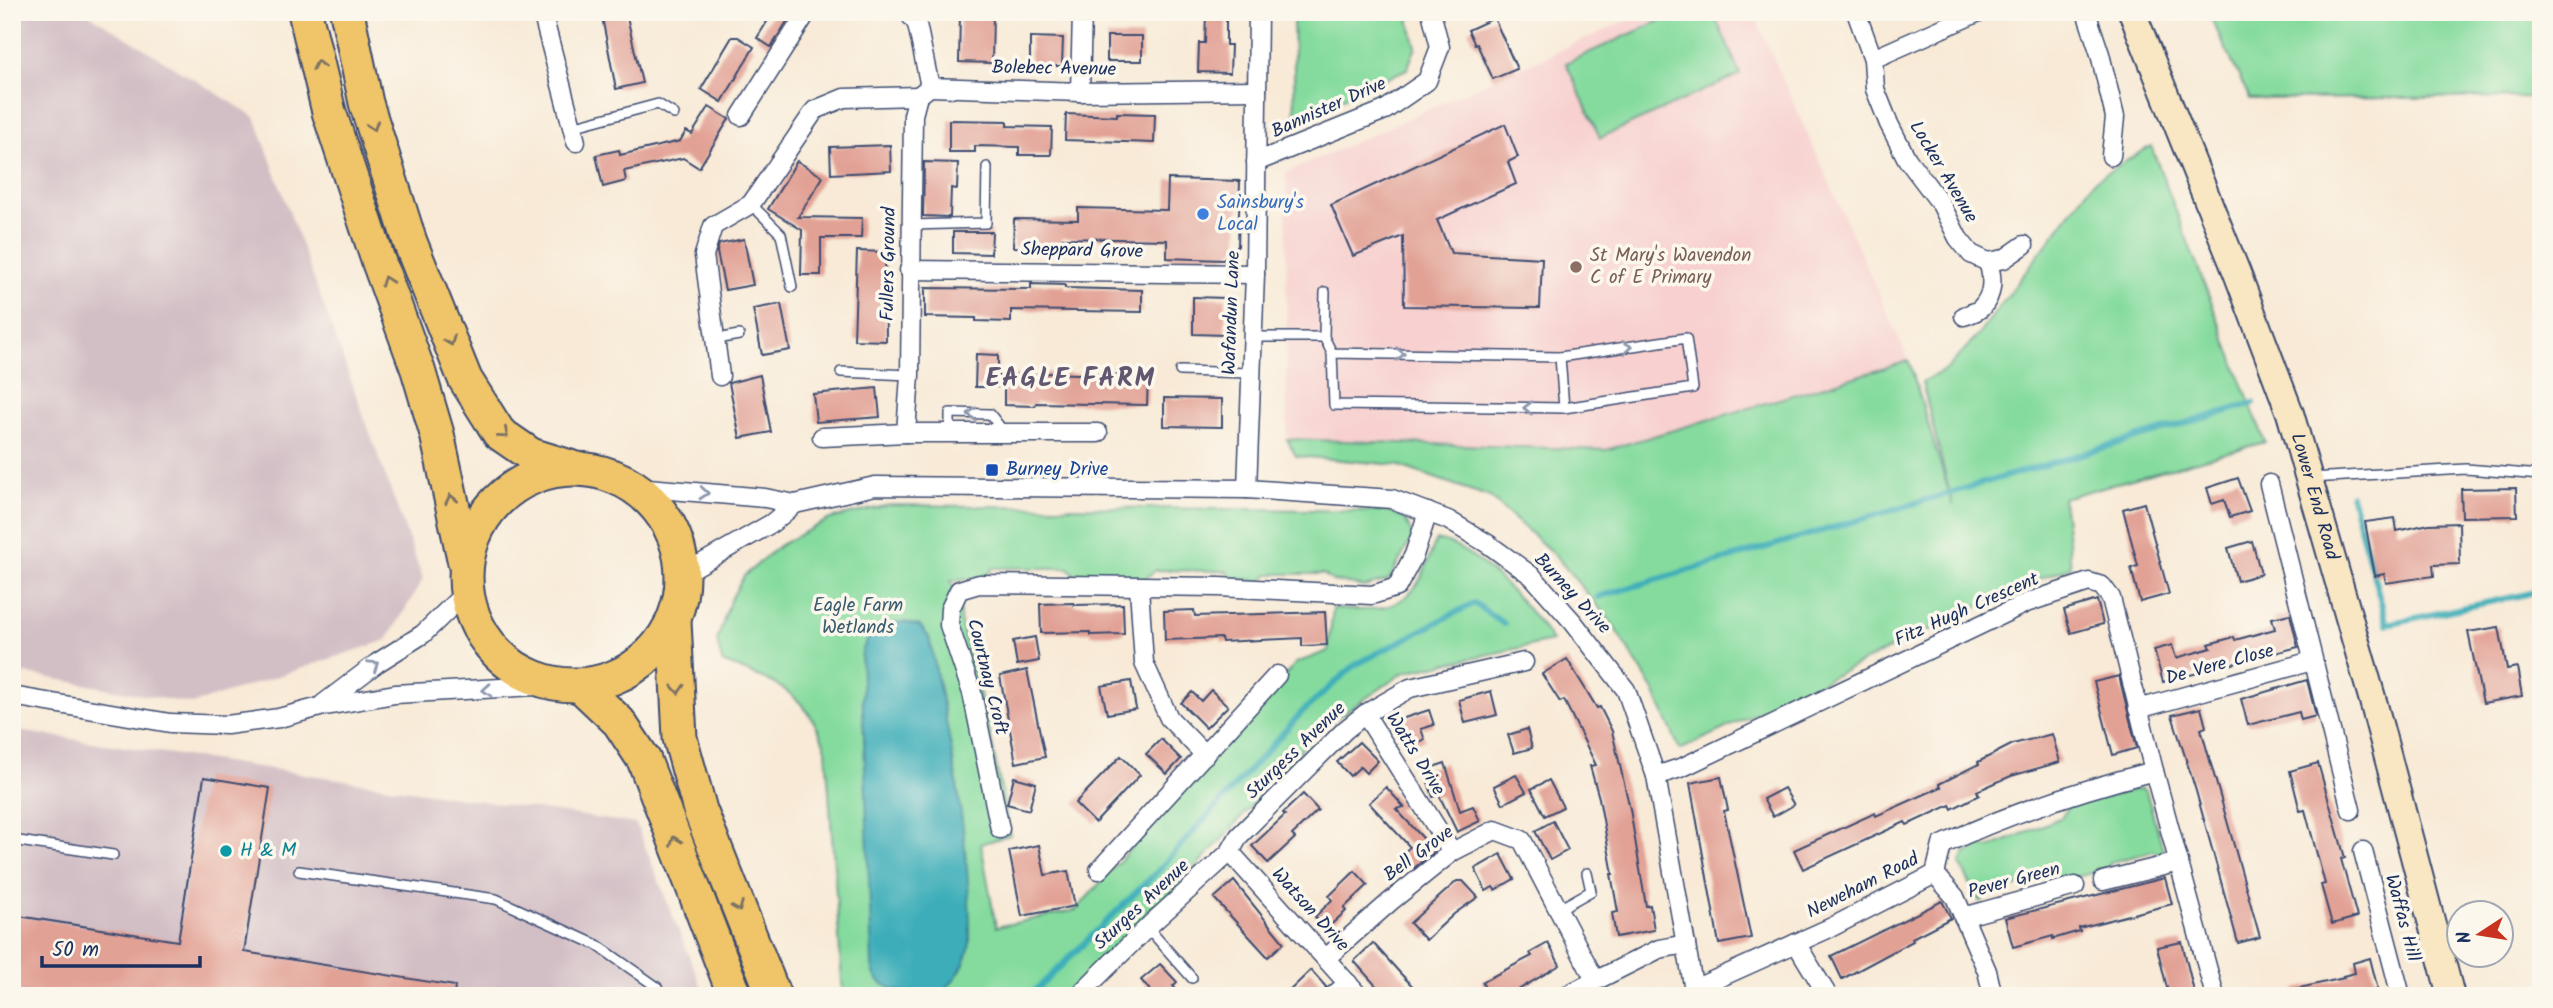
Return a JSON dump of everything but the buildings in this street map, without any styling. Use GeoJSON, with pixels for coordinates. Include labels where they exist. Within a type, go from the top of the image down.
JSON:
{"type":"FeatureCollection","features":[{"type":"Feature","properties":{"kind":"highway"},"geometry":{"type":"LineString","coordinates":[[305,12],[329,112],[418,370],[437,434],[476,625],[495,653],[523,673],[568,686],[619,722],[644,760],[735,996]]}},
{"type":"Feature","properties":{"kind":"highway"},"geometry":{"type":"LineString","coordinates":[[347,12],[366,103],[410,242],[465,379],[499,433],[531,455],[571,468],[606,472],[636,487],[661,510],[677,540],[683,573],[681,598],[674,621],[658,647],[636,667],[610,680],[568,686]]}},
{"type":"Feature","properties":{"kind":"highway"},"geometry":{"type":"LineString","coordinates":[[466,579],[471,540],[487,511],[510,488],[539,473],[571,468]]}},
{"type":"Feature","properties":{"kind":"highway"},"geometry":{"type":"LineString","coordinates":[[674,621],[680,738],[696,798],[774,996]]}},
{"type":"Feature","properties":{"kind":"street"},"geometry":{"type":"LineString","coordinates":[[542,12],[574,134]]}},
{"type":"Feature","properties":{"kind":"street"},"geometry":{"type":"LineString","coordinates":[[741,116],[807,12]]}},
{"type":"Feature","properties":{"kind":"street"},"geometry":{"type":"LineString","coordinates":[[720,376],[704,256],[713,226],[751,204],[815,110],[844,98],[924,91],[917,24],[908,12]]}},
{"type":"Feature","properties":{"kind":"street"},"geometry":{"type":"LineString","coordinates":[[1080,92],[1082,12]]}},
{"type":"Feature","properties":{"kind":"street","name":"Wafandun Lane"},"geometry":{"type":"LineString","coordinates":[[1247,489],[1255,274],[1258,12]]}},
{"type":"Feature","properties":{"kind":"street","name":"Bannister Drive"},"geometry":{"type":"LineString","coordinates":[[1256,162],[1385,110],[1427,81],[1440,47],[1431,12]]}},
{"type":"Feature","properties":{"kind":"street","name":"Locker Avenue"},"geometry":{"type":"LineString","coordinates":[[1856,12],[1873,59],[1875,89],[1889,124],[1908,159],[1931,189],[1958,238],[1971,254],[1988,262]]}},
{"type":"Feature","properties":{"kind":"street"},"geometry":{"type":"LineString","coordinates":[[1873,59],[1979,12]]}},
{"type":"Feature","properties":{"kind":"street"},"geometry":{"type":"LineString","coordinates":[[2086,12],[2100,54],[2115,117],[2111,156]]}},
{"type":"Feature","properties":{"kind":"street","name":"Lower End Road"},"geometry":{"type":"LineString","coordinates":[[2133,12],[2290,413],[2373,701],[2451,996]]}},
{"type":"Feature","properties":{"kind":"street","name":"Bolebec Avenue"},"geometry":{"type":"LineString","coordinates":[[924,91],[1257,90]]}},
{"type":"Feature","properties":{"kind":"street","name":"Fullers Ground"},"geometry":{"type":"LineString","coordinates":[[906,433],[910,375],[909,270],[913,115],[924,91]]}},
{"type":"Feature","properties":{"kind":"street"},"geometry":{"type":"LineString","coordinates":[[1964,316],[1981,308],[1991,290],[1993,278],[1988,262],[2004,259],[2024,245]]}},
{"type":"Feature","properties":{"kind":"street","name":"Sheppard Grove"},"geometry":{"type":"LineString","coordinates":[[909,270],[1255,274]]}},
{"type":"Feature","properties":{"kind":"street"},"geometry":{"type":"LineString","coordinates":[[822,437],[906,433],[1098,433]]}},
{"type":"Feature","properties":{"kind":"street"},"geometry":{"type":"LineString","coordinates":[[2269,484],[2351,810]]}},
{"type":"Feature","properties":{"kind":"street","name":"Burney Drive"},"geometry":{"type":"LineString","coordinates":[[795,505],[875,486],[1247,489],[1392,499],[1448,520],[1489,544],[1532,576],[1573,622],[1626,690],[1656,776],[1695,993]]}},
{"type":"Feature","properties":{"kind":"street"},"geometry":{"type":"LineString","coordinates":[[636,487],[765,498],[795,505]]}},
{"type":"Feature","properties":{"kind":"street"},"geometry":{"type":"LineString","coordinates":[[683,573],[772,523],[795,505]]}},
{"type":"Feature","properties":{"kind":"street","name":"Courtnay Croft"},"geometry":{"type":"LineString","coordinates":[[1000,829],[972,693],[950,625],[950,609],[959,590],[979,584],[1219,587],[1372,595],[1397,587],[1414,555],[1429,512]]}},
{"type":"Feature","properties":{"kind":"street"},"geometry":{"type":"LineString","coordinates":[[320,707],[377,663],[423,634],[466,579]]}},
{"type":"Feature","properties":{"kind":"street","name":"Fitz Hugh Crescent"},"geometry":{"type":"LineString","coordinates":[[1656,776],[1683,767],[2026,603],[2089,582],[2102,586],[2111,598],[2154,771],[2215,996]]}},
{"type":"Feature","properties":{"kind":"street"},"geometry":{"type":"LineString","coordinates":[[1139,587],[1144,663],[1169,718],[1205,755]]}},
{"type":"Feature","properties":{"kind":"street","name":"De Vere Close"},"geometry":{"type":"LineString","coordinates":[[2138,709],[2312,661]]}},
{"type":"Feature","properties":{"kind":"street","name":"Sturgess Avenue"},"geometry":{"type":"LineString","coordinates":[[1230,852],[1239,836],[1345,730],[1365,714],[1410,688],[1524,662]]}},
{"type":"Feature","properties":{"kind":"street"},"geometry":{"type":"LineString","coordinates":[[1099,870],[1277,675]]}},
{"type":"Feature","properties":{"kind":"street"},"geometry":{"type":"LineString","coordinates":[[12,696],[170,723],[215,725],[279,718],[320,707],[395,694],[568,686]]}},
{"type":"Feature","properties":{"kind":"street","name":"Watts Drive"},"geometry":{"type":"LineString","coordinates":[[1365,714],[1451,852]]}},
{"type":"Feature","properties":{"kind":"street","name":"Neweham Road"},"geometry":{"type":"LineString","coordinates":[[1695,993],[1935,874],[1942,845],[1954,839],[1989,823],[2100,785],[2154,771]]}},
{"type":"Feature","properties":{"kind":"street","name":"Bell Grove"},"geometry":{"type":"LineString","coordinates":[[1326,958],[1451,852],[1495,830],[1522,840],[1559,909],[1590,987]]}},
{"type":"Feature","properties":{"kind":"street","name":"Waffas Hill"},"geometry":{"type":"LineString","coordinates":[[2363,851],[2401,996]]}},
{"type":"Feature","properties":{"kind":"street","name":"Sturges Avenue"},"geometry":{"type":"LineString","coordinates":[[1084,990],[1230,852]]}},
{"type":"Feature","properties":{"kind":"street","name":"Watson Drive"},"geometry":{"type":"LineString","coordinates":[[1230,852],[1353,989]]}},
{"type":"Feature","properties":{"kind":"street"},"geometry":{"type":"LineString","coordinates":[[2103,881],[2179,862]]}},
{"type":"Feature","properties":{"kind":"street"},"geometry":{"type":"LineString","coordinates":[[1935,874],[1955,897],[1987,971],[1993,996]]}},
{"type":"Feature","properties":{"kind":"street","name":"Pever Green"},"geometry":{"type":"LineString","coordinates":[[1963,917],[2075,886]]}},
{"type":"Feature","properties":{"kind":"street"},"geometry":{"type":"LineString","coordinates":[[1796,943],[1828,996]]}},
{"type":"Feature","properties":{"kind":"street"},"geometry":{"type":"LineString","coordinates":[[1565,996],[1590,987],[1659,949],[1686,944]]}},
{"type":"Feature","properties":{"kind":"street"},"geometry":{"type":"LineString","coordinates":[[1333,996],[1353,989]]}},
{"type":"Feature","properties":{"kind":"lane"},"geometry":{"type":"LineString","coordinates":[[574,134],[658,104],[674,114]]}},
{"type":"Feature","properties":{"kind":"lane"},"geometry":{"type":"LineString","coordinates":[[911,225],[986,223],[987,167]]}},
{"type":"Feature","properties":{"kind":"lane"},"geometry":{"type":"LineString","coordinates":[[751,204],[781,233],[792,287]]}},
{"type":"Feature","properties":{"kind":"lane"},"geometry":{"type":"LineString","coordinates":[[1325,292],[1324,337],[1332,353],[1334,405],[1564,408],[1693,388],[1686,338],[1560,356],[1332,353]]}},
{"type":"Feature","properties":{"kind":"lane"},"geometry":{"type":"LineString","coordinates":[[717,339],[739,335]]}},
{"type":"Feature","properties":{"kind":"lane"},"geometry":{"type":"LineString","coordinates":[[1251,337],[1324,337]]}},
{"type":"Feature","properties":{"kind":"lane"},"geometry":{"type":"LineString","coordinates":[[1560,356],[1564,408]]}},
{"type":"Feature","properties":{"kind":"lane"},"geometry":{"type":"LineString","coordinates":[[1180,371],[1250,373]]}},
{"type":"Feature","properties":{"kind":"lane"},"geometry":{"type":"LineString","coordinates":[[841,372],[910,375]]}},
{"type":"Feature","properties":{"kind":"lane"},"geometry":{"type":"LineString","coordinates":[[2310,478],[2466,469],[2541,475]]}},
{"type":"Feature","properties":{"kind":"lane"},"geometry":{"type":"LineString","coordinates":[[12,840],[113,855]]}},
{"type":"Feature","properties":{"kind":"lane"},"geometry":{"type":"LineString","coordinates":[[299,871],[496,899],[597,946],[657,987],[662,996]]}},
{"type":"Feature","properties":{"kind":"lane"},"geometry":{"type":"LineString","coordinates":[[1559,909],[1591,891],[1587,873]]}},
{"type":"Feature","properties":{"kind":"lane"},"geometry":{"type":"LineString","coordinates":[[1148,928],[1192,978]]}},
{"type":"Feature","properties":{"kind":"shaded area"},"geometry":{"type":"Polygon","coordinates":[[[12,12],[85,12],[255,117],[423,579],[387,640],[193,704],[12,671],[12,12]]]}},
{"type":"Feature","properties":{"kind":"shaded area","name":"St Mary's Wavendon C of E Primary"},"geometry":{"type":"Polygon","coordinates":[[[1645,12],[1753,12],[1909,361],[1606,450],[1287,439],[1286,173],[1645,12]]]}},
{"type":"Feature","properties":{"kind":"shaded area"},"geometry":{"type":"Polygon","coordinates":[[[12,730],[636,824],[705,996],[12,996],[12,730]]]}},
{"type":"Feature","properties":{"kind":"green space"},"geometry":{"type":"Polygon","coordinates":[[[1293,12],[1407,12],[1416,47],[1407,69],[1295,120],[1293,12]]]}},
{"type":"Feature","properties":{"kind":"green space"},"geometry":{"type":"Polygon","coordinates":[[[1679,12],[1713,12],[1740,74],[1600,138],[1566,63],[1679,12]]]}},
{"type":"Feature","properties":{"kind":"green space"},"geometry":{"type":"Polygon","coordinates":[[[2208,12],[2541,12],[2541,97],[2250,99],[2208,12]]]}},
{"type":"Feature","properties":{"kind":"green space"},"geometry":{"type":"Polygon","coordinates":[[[2151,146],[2265,442],[2063,498],[2071,567],[2021,586],[1680,750],[1653,689],[1611,622],[1555,555],[1490,497],[1397,465],[1296,456],[1287,439],[1606,450],[1909,361],[1953,506],[1922,382],[1947,369],[1978,335],[2095,180],[2151,146]]]}},
{"type":"Feature","properties":{"kind":"green space","name":"Eagle Farm Wetlands"},"geometry":{"type":"Polygon","coordinates":[[[889,505],[1386,511],[1405,519],[1413,536],[1389,580],[1364,587],[1333,581],[1323,574],[1268,574],[1263,581],[1233,579],[1227,571],[1156,570],[1142,581],[1077,578],[1069,568],[993,568],[986,577],[951,581],[960,604],[960,620],[989,728],[1010,835],[981,844],[996,927],[1076,910],[1296,663],[1328,651],[1333,608],[1378,609],[1399,601],[1416,586],[1436,540],[1468,553],[1501,580],[1531,612],[1552,641],[1405,672],[1317,731],[1223,838],[1073,996],[843,996],[826,749],[809,713],[799,701],[773,683],[722,662],[717,641],[730,601],[744,576],[780,545],[830,519],[889,505]]]}},
{"type":"Feature","properties":{"kind":"green space"},"geometry":{"type":"Polygon","coordinates":[[[2141,788],[2146,791],[2164,853],[2158,854],[2154,851],[2112,862],[2106,869],[2057,882],[2050,876],[1988,895],[1980,902],[1960,864],[1965,854],[1982,845],[1989,848],[2062,817],[2068,807],[2141,788]]]}},
{"type":"Feature","properties":{"kind":"water"},"geometry":{"type":"Polygon","coordinates":[[[904,622],[920,626],[929,637],[957,787],[967,863],[970,939],[964,962],[956,977],[945,988],[924,995],[898,991],[883,984],[876,977],[872,965],[861,656],[867,641],[876,631],[888,624],[904,622]]]}},
{"type":"Feature","properties":{"kind":"waterway"},"geometry":{"type":"LineString","coordinates":[[1598,597],[2254,403]]}},
{"type":"Feature","properties":{"kind":"waterway"},"geometry":{"type":"LineString","coordinates":[[2351,495],[2387,624],[2541,591]]}},
{"type":"Feature","properties":{"kind":"waterway"},"geometry":{"type":"LineString","coordinates":[[1030,996],[1155,874],[1303,711],[1355,665],[1474,603],[1504,624]]}},
{"type":"Feature","properties":{"kind":"place","name":"Sainsbury's Local"},"geometry":{"type":"Point","coordinates":[1203,214]}},
{"type":"Feature","properties":{"kind":"place","name":"St Mary's Wavendon C of E Primary"},"geometry":{"type":"Point","coordinates":[1576,267]}},
{"type":"Feature","properties":{"kind":"place","name":"Burney Drive"},"geometry":{"type":"Point","coordinates":[992,470]}},
{"type":"Feature","properties":{"kind":"place","name":"H & M"},"geometry":{"type":"Point","coordinates":[226,851]}},
{"type":"Feature","properties":{"kind":"district","name":"EAGLE FARM"},"geometry":{"type":"Point","coordinates":[1071,379]}}]}
